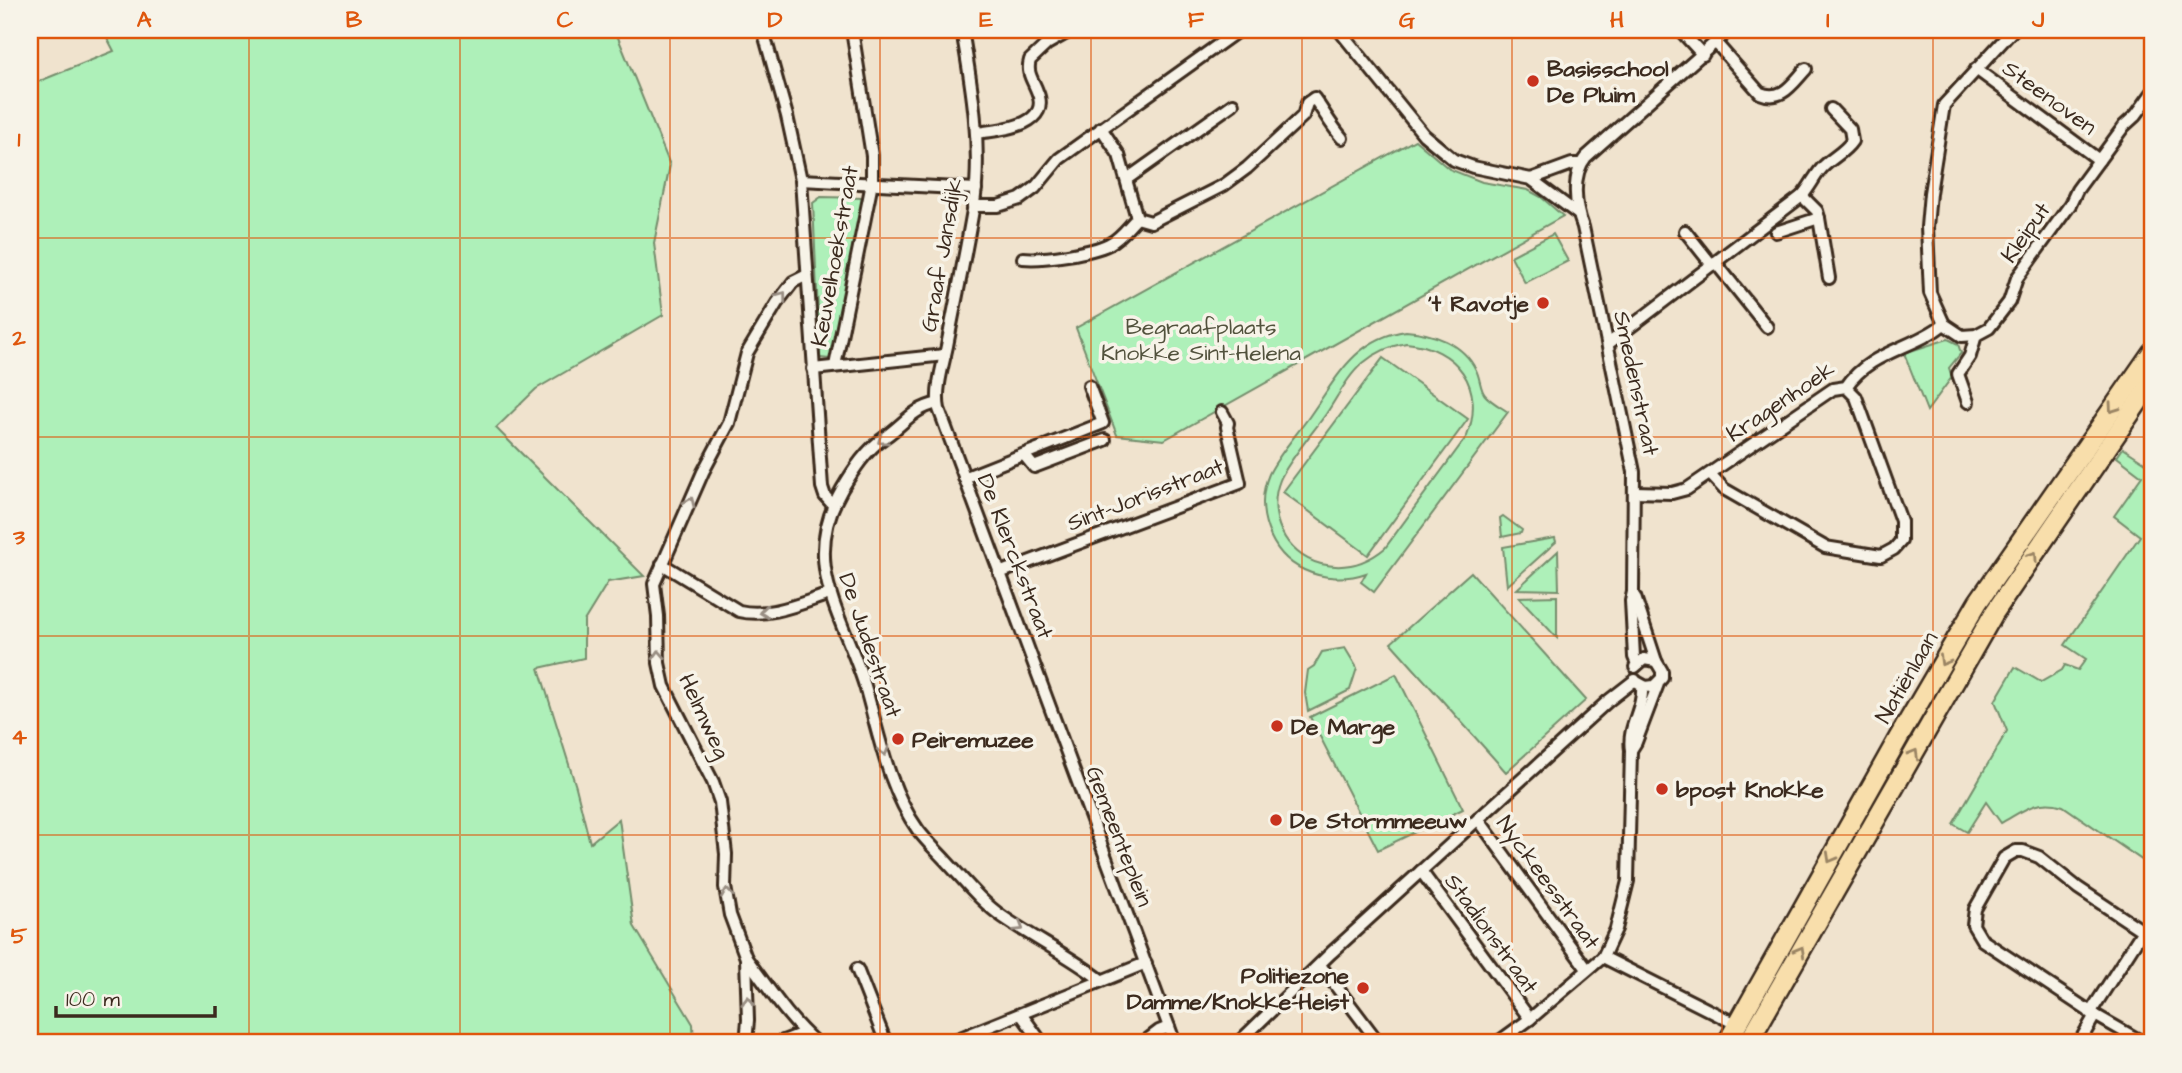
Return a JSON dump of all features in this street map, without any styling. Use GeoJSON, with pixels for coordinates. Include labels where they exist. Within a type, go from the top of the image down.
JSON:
{"type":"FeatureCollection","features":[{"type":"Feature","properties":{"kind":"main road","name":"Natiënlaan"},"geometry":{"type":"LineString","coordinates":[[1747,1034],[1899,737],[1978,601],[2152,352]]}},
{"type":"Feature","properties":{"kind":"main road","name":"Natiënlaan"},"geometry":{"type":"LineString","coordinates":[[1727,1043],[1747,1034],[1994,613],[2152,382]]}},
{"type":"Feature","properties":{"kind":"street"},"geometry":{"type":"LineString","coordinates":[[763,30],[787,116],[801,180],[822,486],[825,496],[833,505]]}},
{"type":"Feature","properties":{"kind":"street","name":"Keuvelhoekstraat"},"geometry":{"type":"LineString","coordinates":[[835,366],[872,183],[872,156],[852,30]]}},
{"type":"Feature","properties":{"kind":"street","name":"Graaf Jansdijk"},"geometry":{"type":"LineString","coordinates":[[938,403],[976,189],[972,89],[962,30]]}},
{"type":"Feature","properties":{"kind":"street"},"geometry":{"type":"LineString","coordinates":[[975,133],[1018,127],[1031,119],[1040,100],[1030,77],[1030,61],[1039,50],[1072,30]]}},
{"type":"Feature","properties":{"kind":"street"},"geometry":{"type":"LineString","coordinates":[[973,206],[998,206],[1020,199],[1035,188],[1059,159],[1238,30]]}},
{"type":"Feature","properties":{"kind":"street"},"geometry":{"type":"LineString","coordinates":[[1339,30],[1424,135],[1454,160],[1485,171],[1531,179],[1572,164],[1580,164],[1729,30]]}},
{"type":"Feature","properties":{"kind":"street"},"geometry":{"type":"LineString","coordinates":[[1680,30],[1703,55]]}},
{"type":"Feature","properties":{"kind":"street"},"geometry":{"type":"LineString","coordinates":[[1976,335],[1962,336],[1944,324],[1930,293],[1927,227],[1930,193],[1944,105],[2013,30]]}},
{"type":"Feature","properties":{"kind":"street"},"geometry":{"type":"LineString","coordinates":[[1716,43],[1759,93],[1767,96],[1779,96],[1785,92],[1806,69]]}},
{"type":"Feature","properties":{"kind":"street","name":"Steenoven"},"geometry":{"type":"LineString","coordinates":[[1976,69],[2099,160]]}},
{"type":"Feature","properties":{"kind":"street","name":"Kleiput"},"geometry":{"type":"LineString","coordinates":[[1968,402],[1958,374],[1970,356],[1976,335],[1989,328],[2009,302],[2017,278],[2099,160],[2152,93]]}},
{"type":"Feature","properties":{"kind":"street"},"geometry":{"type":"LineString","coordinates":[[1137,218],[1151,222],[1224,185],[1247,168],[1303,116],[1307,103],[1314,99],[1327,116],[1329,124],[1342,138]]}},
{"type":"Feature","properties":{"kind":"street"},"geometry":{"type":"LineString","coordinates":[[1127,179],[1233,104]]}},
{"type":"Feature","properties":{"kind":"street"},"geometry":{"type":"LineString","coordinates":[[1608,344],[1802,195],[1808,183],[1824,166],[1847,148],[1852,141],[1850,128],[1830,109]]}},
{"type":"Feature","properties":{"kind":"street"},"geometry":{"type":"LineString","coordinates":[[1101,128],[1119,155],[1137,218]]}},
{"type":"Feature","properties":{"kind":"street","name":"Smedenstraat"},"geometry":{"type":"LineString","coordinates":[[1580,164],[1576,185],[1578,214],[1608,344],[1629,447],[1635,492],[1631,601],[1634,657],[1637,664]]}},
{"type":"Feature","properties":{"kind":"street"},"geometry":{"type":"LineString","coordinates":[[1531,179],[1578,214]]}},
{"type":"Feature","properties":{"kind":"street"},"geometry":{"type":"LineString","coordinates":[[801,180],[976,189]]}},
{"type":"Feature","properties":{"kind":"street"},"geometry":{"type":"LineString","coordinates":[[1802,195],[1817,211],[1829,278]]}},
{"type":"Feature","properties":{"kind":"street"},"geometry":{"type":"LineString","coordinates":[[1023,258],[1048,257],[1104,246],[1118,238],[1137,218]]}},
{"type":"Feature","properties":{"kind":"street"},"geometry":{"type":"LineString","coordinates":[[1776,232],[1819,218]]}},
{"type":"Feature","properties":{"kind":"street"},"geometry":{"type":"LineString","coordinates":[[1685,231],[1768,327]]}},
{"type":"Feature","properties":{"kind":"street","name":"Helmweg"},"geometry":{"type":"LineString","coordinates":[[746,1043],[746,958],[730,915],[725,887],[726,854],[720,802],[713,782],[663,683],[659,663],[654,584],[703,472],[730,423],[747,353],[793,282],[807,275]]}},
{"type":"Feature","properties":{"kind":"street","name":"Kragenhoek"},"geometry":{"type":"LineString","coordinates":[[1635,492],[1680,492],[1833,389],[1846,387],[1854,375],[1871,363],[1900,346],[1936,331],[1944,324]]}},
{"type":"Feature","properties":{"kind":"street"},"geometry":{"type":"LineString","coordinates":[[813,369],[945,355]]}},
{"type":"Feature","properties":{"kind":"street"},"geometry":{"type":"LineString","coordinates":[[964,478],[1103,423],[1088,386]]}},
{"type":"Feature","properties":{"kind":"street"},"geometry":{"type":"LineString","coordinates":[[1710,474],[1724,489],[1825,547],[1876,556],[1895,549],[1902,536],[1901,521],[1856,397],[1846,387]]}},
{"type":"Feature","properties":{"kind":"street","name":"De Klerckstraat"},"geometry":{"type":"LineString","coordinates":[[938,403],[1055,723]]}},
{"type":"Feature","properties":{"kind":"street","name":"De Judestraat"},"geometry":{"type":"LineString","coordinates":[[938,403],[920,407],[873,445],[833,505],[824,529],[822,546],[822,562],[830,594],[863,682],[893,783],[919,831],[993,909],[1101,980]]}},
{"type":"Feature","properties":{"kind":"street","name":"Sint-Jorisstraat"},"geometry":{"type":"LineString","coordinates":[[999,573],[1240,484],[1228,423],[1222,412]]}},
{"type":"Feature","properties":{"kind":"street"},"geometry":{"type":"LineString","coordinates":[[1025,456],[1034,467],[1105,440]]}},
{"type":"Feature","properties":{"kind":"street"},"geometry":{"type":"LineString","coordinates":[[662,564],[739,611],[748,613],[771,612],[830,594]]}},
{"type":"Feature","properties":{"kind":"street","name":"Smedenstraat"},"geometry":{"type":"LineString","coordinates":[[1633,592],[1656,661]]}},
{"type":"Feature","properties":{"kind":"street"},"geometry":{"type":"LineString","coordinates":[[1497,1043],[1530,1019],[1603,957],[1616,929],[1628,881],[1630,730],[1642,704],[1634,671],[1637,664],[1648,659],[1656,661],[1662,671],[1662,678],[1631,750]]}},
{"type":"Feature","properties":{"kind":"street"},"geometry":{"type":"LineString","coordinates":[[1639,683],[1650,687],[1658,684]]}},
{"type":"Feature","properties":{"kind":"street"},"geometry":{"type":"LineString","coordinates":[[1237,1043],[1608,701],[1639,683]]}},
{"type":"Feature","properties":{"kind":"street","name":"Gemeenteplein"},"geometry":{"type":"LineString","coordinates":[[1055,723],[1175,1043]]}},
{"type":"Feature","properties":{"kind":"street","name":"Nyckeesstraat"},"geometry":{"type":"LineString","coordinates":[[1478,819],[1587,969]]}},
{"type":"Feature","properties":{"kind":"street"},"geometry":{"type":"LineString","coordinates":[[2080,1043],[2092,1014],[2147,935],[2078,888],[2039,857],[2016,851],[2004,858],[1975,909],[1972,920],[1976,933],[1982,940],[2092,1014],[2144,1043]]}},
{"type":"Feature","properties":{"kind":"street","name":"Stadionstraat"},"geometry":{"type":"LineString","coordinates":[[1421,871],[1530,1019]]}},
{"type":"Feature","properties":{"kind":"street"},"geometry":{"type":"LineString","coordinates":[[1603,957],[1747,1034],[1770,1043]]}},
{"type":"Feature","properties":{"kind":"street"},"geometry":{"type":"LineString","coordinates":[[746,958],[804,1033],[816,1043]]}},
{"type":"Feature","properties":{"kind":"street"},"geometry":{"type":"LineString","coordinates":[[948,1043],[1146,963]]}},
{"type":"Feature","properties":{"kind":"street"},"geometry":{"type":"LineString","coordinates":[[1320,965],[1379,1043]]}},
{"type":"Feature","properties":{"kind":"street"},"geometry":{"type":"LineString","coordinates":[[857,969],[886,1043]]}},
{"type":"Feature","properties":{"kind":"street"},"geometry":{"type":"LineString","coordinates":[[1021,1014],[1042,1043]]}},
{"type":"Feature","properties":{"kind":"street"},"geometry":{"type":"LineString","coordinates":[[1143,1043],[1169,1027]]}},
{"type":"Feature","properties":{"kind":"street"},"geometry":{"type":"LineString","coordinates":[[778,1043],[804,1033]]}},
{"type":"Feature","properties":{"kind":"green space"},"geometry":{"type":"Polygon","coordinates":[[[103,30],[615,30],[670,165],[654,243],[663,315],[536,389],[496,428],[644,576],[608,582],[584,621],[584,658],[539,668],[576,787],[590,843],[619,819],[634,926],[693,1024],[694,1043],[30,1043],[30,85],[114,51],[103,30]]]}},
{"type":"Feature","properties":{"kind":"green space","name":"Begraafplaats Knokke Sint-Helena"},"geometry":{"type":"Polygon","coordinates":[[[1415,140],[1449,169],[1482,182],[1528,190],[1541,197],[1563,216],[1164,440],[1117,435],[1076,328],[1415,140]]]}},
{"type":"Feature","properties":{"kind":"green space"},"geometry":{"type":"Polygon","coordinates":[[[821,197],[865,198],[836,346],[830,359],[820,358],[813,203],[821,197]]]}},
{"type":"Feature","properties":{"kind":"green space"},"geometry":{"type":"Polygon","coordinates":[[[1553,234],[1568,261],[1525,283],[1511,256],[1553,234]]]}},
{"type":"Feature","properties":{"kind":"green space"},"geometry":{"type":"Polygon","coordinates":[[[1416,332],[1437,337],[1455,346],[1470,361],[1485,395],[1508,412],[1374,592],[1361,582],[1366,573],[1351,577],[1327,577],[1311,573],[1292,563],[1274,542],[1264,516],[1263,502],[1273,467],[1338,375],[1360,351],[1388,335],[1416,332]],[[1406,343],[1394,346],[1363,363],[1348,380],[1283,473],[1276,493],[1277,520],[1289,543],[1308,559],[1330,566],[1347,566],[1371,558],[1385,548],[1467,436],[1473,401],[1463,373],[1453,361],[1440,352],[1406,343]]]}},
{"type":"Feature","properties":{"kind":"green space"},"geometry":{"type":"Polygon","coordinates":[[[1948,339],[1958,344],[1961,353],[1949,368],[1952,377],[1927,411],[1904,353],[1948,339]]]}},
{"type":"Feature","properties":{"kind":"green space"},"geometry":{"type":"Polygon","coordinates":[[[1383,358],[1468,419],[1368,555],[1283,492],[1383,358]]]}},
{"type":"Feature","properties":{"kind":"green space"},"geometry":{"type":"Polygon","coordinates":[[[2123,448],[2152,467],[2152,867],[2063,806],[2054,804],[2030,807],[2001,823],[1986,802],[1967,832],[1953,824],[2007,731],[1995,701],[2015,667],[2041,682],[2062,670],[2065,665],[2078,670],[2086,659],[2065,645],[2140,536],[2114,516],[2142,476],[2117,457],[2123,448]]]}},
{"type":"Feature","properties":{"kind":"green space"},"geometry":{"type":"Polygon","coordinates":[[[1503,516],[1522,530],[1521,533],[1502,537],[1500,518],[1503,516]]]}},
{"type":"Feature","properties":{"kind":"green space"},"geometry":{"type":"Polygon","coordinates":[[[1555,538],[1556,542],[1507,586],[1503,547],[1555,538]]]}},
{"type":"Feature","properties":{"kind":"green space"},"geometry":{"type":"Polygon","coordinates":[[[1558,551],[1559,590],[1517,589],[1558,551]]]}},
{"type":"Feature","properties":{"kind":"green space"},"geometry":{"type":"Polygon","coordinates":[[[1471,572],[1586,700],[1506,772],[1391,643],[1471,572]]]}},
{"type":"Feature","properties":{"kind":"green space"},"geometry":{"type":"Polygon","coordinates":[[[1557,596],[1557,638],[1519,597],[1557,596]]]}},
{"type":"Feature","properties":{"kind":"green space"},"geometry":{"type":"Polygon","coordinates":[[[1345,648],[1357,668],[1350,690],[1308,711],[1305,693],[1308,670],[1314,666],[1322,652],[1345,648]]]}},
{"type":"Feature","properties":{"kind":"green space"},"geometry":{"type":"Polygon","coordinates":[[[1396,674],[1463,809],[1378,850],[1310,717],[1396,674]]]}},
{"type":"Feature","properties":{"kind":"place","name":"Basisschool De Pluim"},"geometry":{"type":"Point","coordinates":[1533,81]}},
{"type":"Feature","properties":{"kind":"place","name":"'t Ravotje"},"geometry":{"type":"Point","coordinates":[1543,303]}},
{"type":"Feature","properties":{"kind":"place","name":"De Marge"},"geometry":{"type":"Point","coordinates":[1277,726]}},
{"type":"Feature","properties":{"kind":"place","name":"Peiremuzee"},"geometry":{"type":"Point","coordinates":[898,739]}},
{"type":"Feature","properties":{"kind":"place","name":"bpost Knokke"},"geometry":{"type":"Point","coordinates":[1662,789]}},
{"type":"Feature","properties":{"kind":"place","name":"De Stormmeeuw"},"geometry":{"type":"Point","coordinates":[1276,820]}},
{"type":"Feature","properties":{"kind":"place","name":"Politiezone Damme/Knokke-Heist"},"geometry":{"type":"Point","coordinates":[1363,988]}}]}
